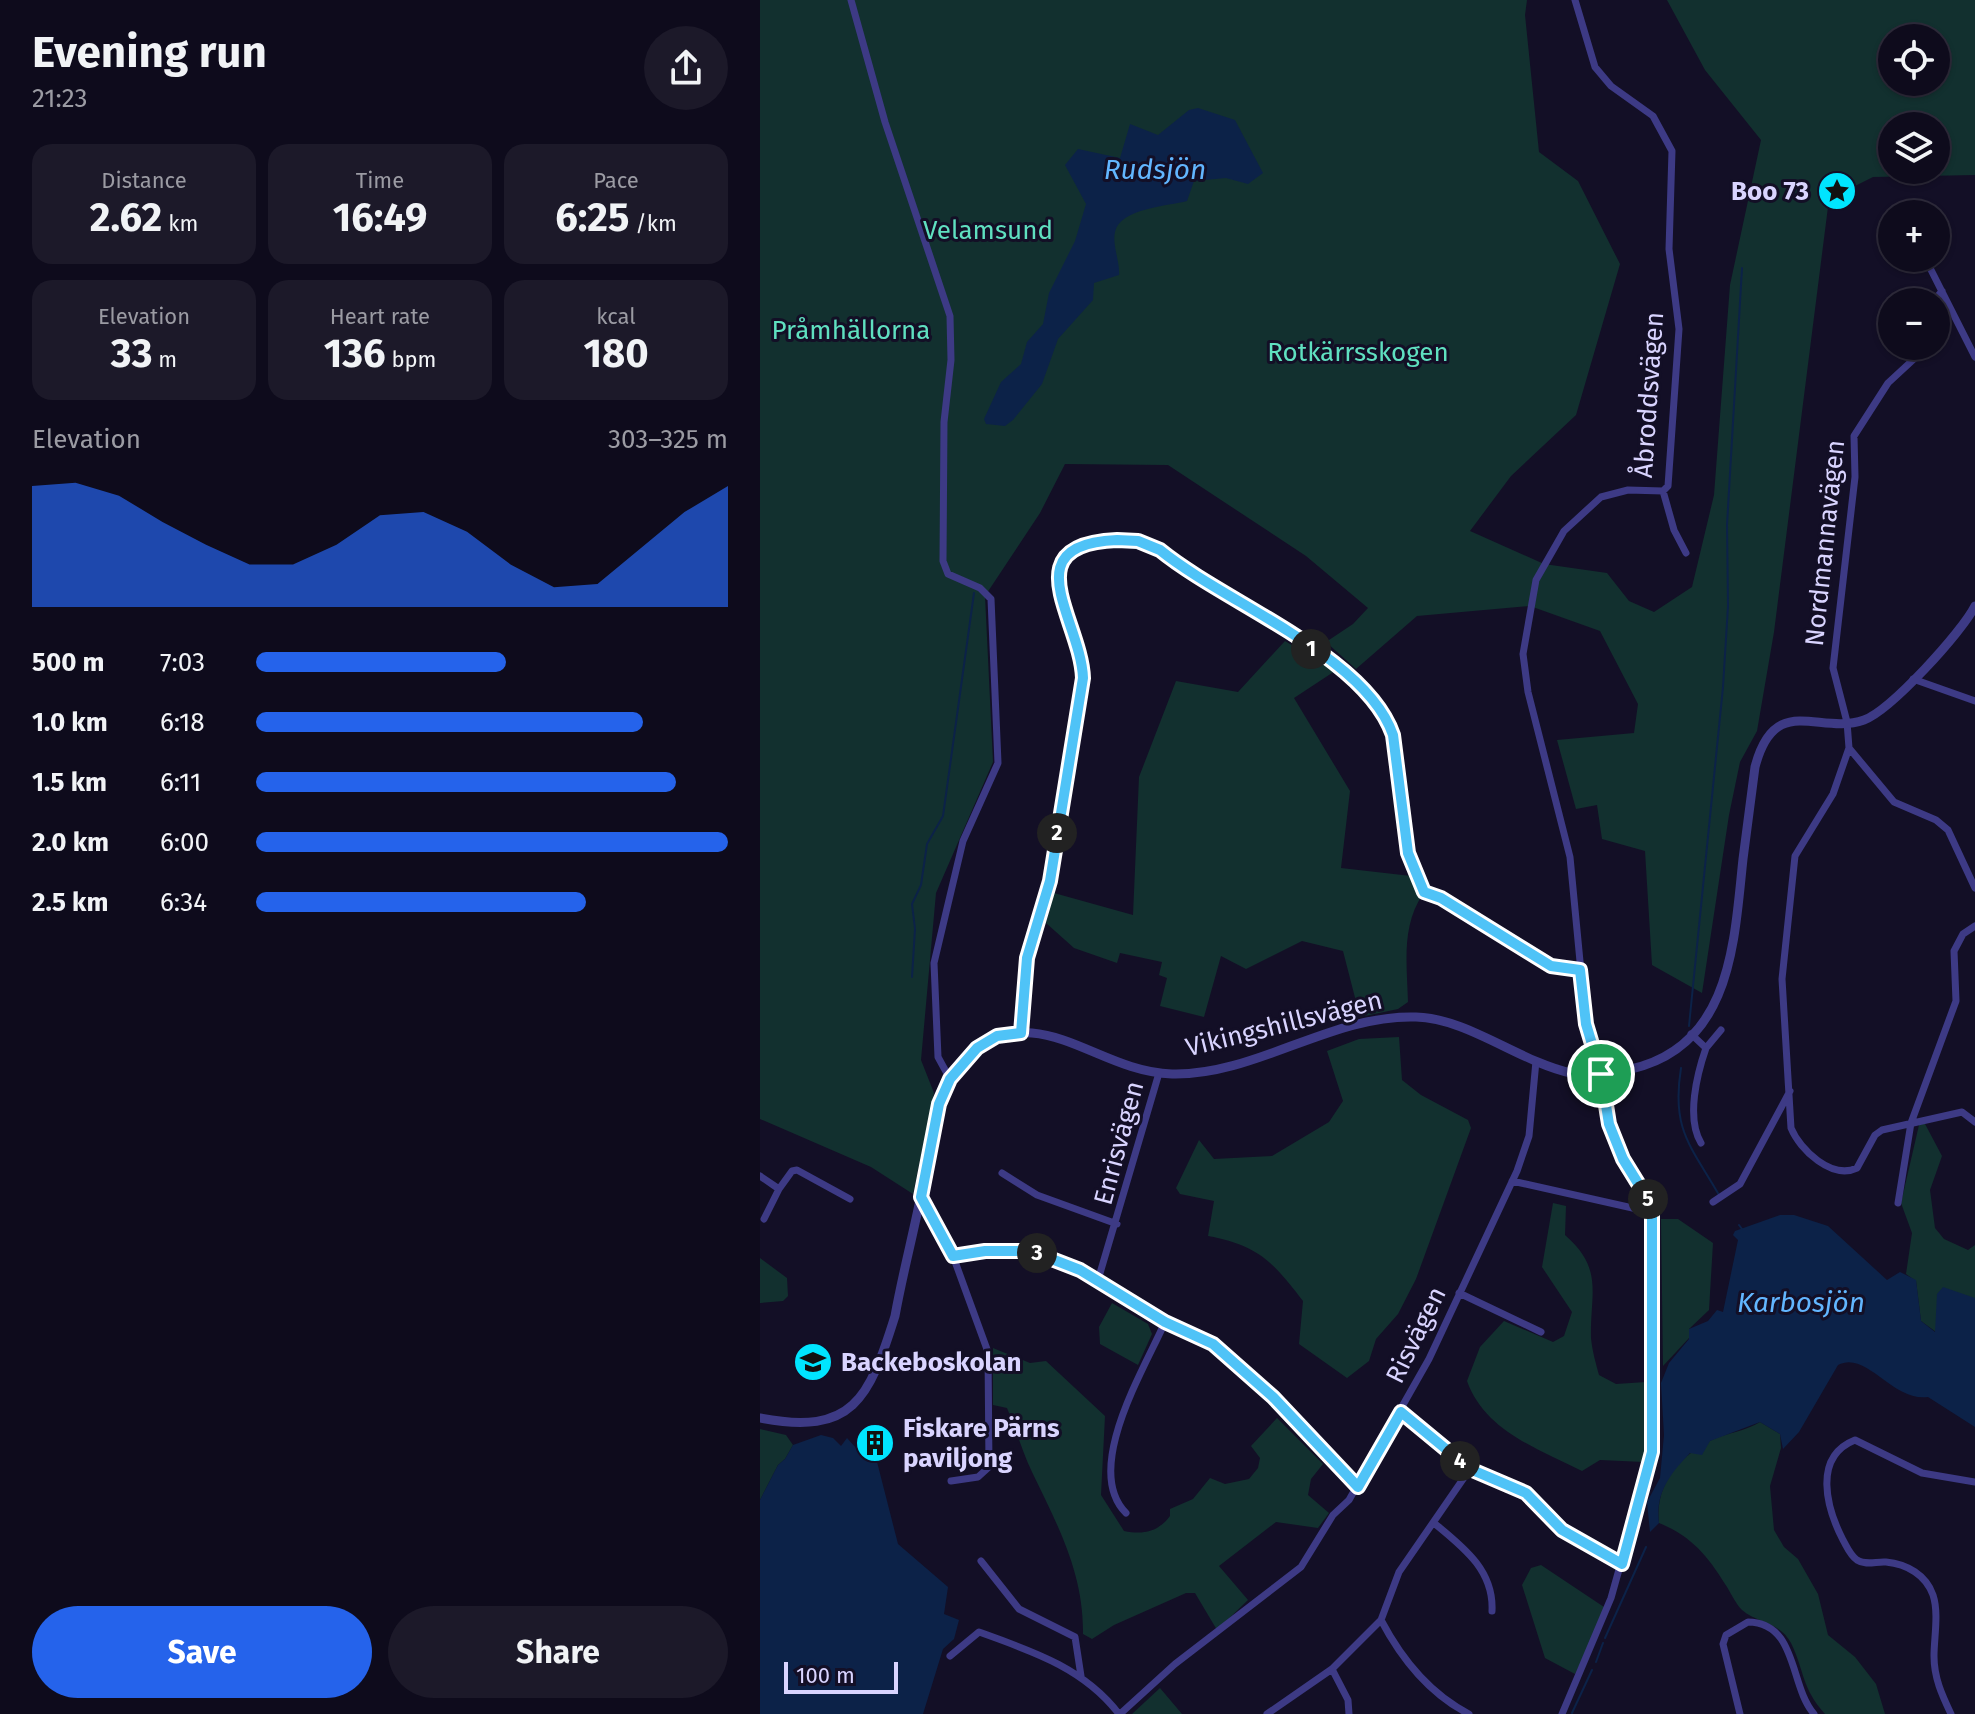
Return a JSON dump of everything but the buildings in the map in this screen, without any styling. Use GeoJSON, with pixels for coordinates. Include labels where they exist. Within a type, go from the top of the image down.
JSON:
{"type":"FeatureCollection","features":[{"type":"Feature","properties":{"kind":"street"},"geometry":{"type":"LineString","coordinates":[[851,0],[889,135],[950,316],[951,360],[944,422],[943,561],[948,574],[980,588],[991,599],[998,763],[963,841],[934,963],[938,1057],[950,1079]]}},
{"type":"Feature","properties":{"kind":"street","name":"Åbroddsvägen"},"geometry":{"type":"LineString","coordinates":[[1575,0],[1595,67],[1611,86],[1653,116],[1672,151],[1669,249],[1679,329],[1668,486],[1663,491],[1614,492],[1601,497],[1579,514],[1550,550],[1536,580],[1528,611],[1523,667],[1570,857],[1586,1024],[1601,1074],[1605,1107],[1615,1142],[1652,1206]]}},
{"type":"Feature","properties":{"kind":"street"},"geometry":{"type":"LineString","coordinates":[[1950,307],[1975,357]]}},
{"type":"Feature","properties":{"kind":"street","name":"Nordmannavägen"},"geometry":{"type":"LineString","coordinates":[[1849,748],[1847,722],[1833,668],[1855,477],[1854,436],[1888,383],[1913,360]]}},
{"type":"Feature","properties":{"kind":"street"},"geometry":{"type":"LineString","coordinates":[[1663,491],[1674,530],[1686,553]]}},
{"type":"Feature","properties":{"kind":"street"},"geometry":{"type":"LineString","coordinates":[[1021,1033],[1027,958],[1050,881],[1083,678],[1081,653],[1056,577],[1059,566],[1070,554],[1087,545],[1107,540],[1138,541],[1160,550],[1328,660],[1367,690],[1387,717],[1393,735],[1408,853],[1424,892],[1441,898],[1551,966],[1580,970]]}},
{"type":"Feature","properties":{"kind":"street","name":"Vikingshillsvägen"},"geometry":{"type":"LineString","coordinates":[[760,1418],[815,1424],[841,1414],[859,1401],[891,1330],[939,1104],[950,1079],[985,1042],[1021,1033],[1046,1036],[1112,1062],[1159,1073],[1185,1073],[1221,1066],[1375,1021],[1417,1017],[1454,1027],[1570,1072],[1601,1074],[1655,1061],[1691,1034],[1716,1003],[1731,961],[1758,754],[1771,734],[1795,719],[1847,722],[1874,714],[1959,631],[1975,606]]}},
{"type":"Feature","properties":{"kind":"street"},"geometry":{"type":"LineString","coordinates":[[1913,679],[1975,701]]}},
{"type":"Feature","properties":{"kind":"street"},"geometry":{"type":"LineString","coordinates":[[1849,748],[1894,802],[1936,820],[1948,830],[1975,888]]}},
{"type":"Feature","properties":{"kind":"street"},"geometry":{"type":"LineString","coordinates":[[1849,748],[1833,794],[1795,856],[1782,979],[1794,1137],[1808,1153],[1837,1171],[1857,1168],[1875,1135],[1882,1130],[1962,1112],[1975,1122]]}},
{"type":"Feature","properties":{"kind":"street"},"geometry":{"type":"LineString","coordinates":[[1898,1203],[1911,1123],[1954,1011],[1957,990],[1953,959],[1957,942],[1975,926]]}},
{"type":"Feature","properties":{"kind":"street"},"geometry":{"type":"LineString","coordinates":[[1701,1143],[1695,1125],[1695,1100],[1706,1048],[1721,1030]]}},
{"type":"Feature","properties":{"kind":"street"},"geometry":{"type":"LineString","coordinates":[[1691,1034],[1706,1048]]}},
{"type":"Feature","properties":{"kind":"street","name":"Risvägen"},"geometry":{"type":"LineString","coordinates":[[1120,1714],[1175,1664],[1301,1567],[1333,1515],[1358,1487],[1401,1412],[1512,1181],[1529,1136],[1536,1061]]}},
{"type":"Feature","properties":{"kind":"street","name":"Enrisvägen"},"geometry":{"type":"LineString","coordinates":[[1098,1280],[1159,1073]]}},
{"type":"Feature","properties":{"kind":"street"},"geometry":{"type":"LineString","coordinates":[[1713,1202],[1740,1184],[1790,1091]]}},
{"type":"Feature","properties":{"kind":"street"},"geometry":{"type":"LineString","coordinates":[[764,1219],[792,1171],[797,1170],[850,1199]]}},
{"type":"Feature","properties":{"kind":"street","name":"Enrisvägen"},"geometry":{"type":"LineString","coordinates":[[1002,1173],[1037,1195],[1117,1224]]}},
{"type":"Feature","properties":{"kind":"street"},"geometry":{"type":"LineString","coordinates":[[760,1176],[779,1189]]}},
{"type":"Feature","properties":{"kind":"street"},"geometry":{"type":"LineString","coordinates":[[1512,1181],[1637,1209],[1652,1206],[1652,1452],[1622,1564],[1597,1638],[1562,1714]]}},
{"type":"Feature","properties":{"kind":"street"},"geometry":{"type":"LineString","coordinates":[[921,1197],[953,1256],[988,1352],[990,1399],[986,1420],[990,1450],[985,1472],[978,1477],[951,1481]]}},
{"type":"Feature","properties":{"kind":"street"},"geometry":{"type":"LineString","coordinates":[[953,1256],[985,1251],[1031,1251],[1098,1280],[1165,1322],[1223,1351],[1358,1487]]}},
{"type":"Feature","properties":{"kind":"street"},"geometry":{"type":"LineString","coordinates":[[1459,1293],[1541,1332]]}},
{"type":"Feature","properties":{"kind":"street"},"geometry":{"type":"LineString","coordinates":[[1126,1513],[1113,1496],[1110,1476],[1119,1422],[1165,1322]]}},
{"type":"Feature","properties":{"kind":"street"},"geometry":{"type":"LineString","coordinates":[[1401,1412],[1470,1469],[1526,1493],[1562,1530],[1622,1564]]}},
{"type":"Feature","properties":{"kind":"street"},"geometry":{"type":"LineString","coordinates":[[1951,1714],[1938,1687],[1934,1660],[1934,1597],[1925,1579],[1911,1569],[1886,1562],[1862,1563],[1852,1556],[1835,1523],[1825,1482],[1832,1460],[1851,1441],[1861,1440],[1902,1466],[1922,1473],[1975,1482]]}},
{"type":"Feature","properties":{"kind":"street"},"geometry":{"type":"LineString","coordinates":[[1267,1714],[1332,1669],[1381,1620],[1391,1585],[1470,1469]]}},
{"type":"Feature","properties":{"kind":"street"},"geometry":{"type":"LineString","coordinates":[[1434,1523],[1478,1563],[1488,1587],[1492,1611]]}},
{"type":"Feature","properties":{"kind":"street"},"geometry":{"type":"LineString","coordinates":[[981,1561],[1019,1609],[1075,1637],[1081,1676]]}},
{"type":"Feature","properties":{"kind":"street"},"geometry":{"type":"LineString","coordinates":[[1381,1620],[1418,1674],[1441,1696],[1469,1714]]}},
{"type":"Feature","properties":{"kind":"street"},"geometry":{"type":"LineString","coordinates":[[1740,1714],[1723,1644],[1726,1635],[1748,1622],[1766,1625],[1782,1638],[1806,1704],[1814,1714]]}},
{"type":"Feature","properties":{"kind":"street"},"geometry":{"type":"LineString","coordinates":[[950,1656],[979,1632],[1031,1651],[1081,1676],[1120,1714]]}},
{"type":"Feature","properties":{"kind":"street"},"geometry":{"type":"LineString","coordinates":[[1332,1669],[1348,1700],[1349,1714]]}},
{"type":"Feature","properties":{"kind":"green space","name":"Velamsund"},"geometry":{"type":"Polygon","coordinates":[[[760,0],[1527,0],[1525,15],[1539,152],[1578,181],[1620,264],[1576,415],[1511,476],[1470,531],[1544,564],[1607,573],[1629,601],[1654,612],[1692,587],[1714,495],[1730,285],[1761,140],[1705,70],[1667,0],[1975,0],[1975,175],[1950,175],[1950,112],[1878,112],[1878,177],[1829,199],[1774,632],[1757,731],[1740,762],[1729,815],[1702,993],[1652,965],[1645,851],[1602,839],[1597,805],[1576,809],[1557,740],[1634,733],[1638,704],[1600,631],[1530,606],[1417,616],[1356,669],[1326,642],[1353,624],[1368,608],[1306,556],[1168,465],[1065,464],[1040,513],[985,596],[993,762],[936,893],[921,1060],[934,1093],[913,1194],[871,1167],[760,1119],[760,0]]]}},
{"type":"Feature","properties":{"kind":"green space"},"geometry":{"type":"Polygon","coordinates":[[[1285,641],[1335,671],[1294,698],[1350,791],[1341,868],[1411,876],[1423,894],[1408,932],[1408,1002],[1398,1009],[1360,1017],[1343,951],[1302,941],[1246,969],[1221,956],[1204,1017],[1160,1006],[1167,978],[1159,975],[1162,962],[1120,953],[1117,963],[1074,948],[1046,923],[1054,893],[1133,915],[1139,777],[1176,681],[1238,692],[1285,641]]]}},
{"type":"Feature","properties":{"kind":"green space"},"geometry":{"type":"Polygon","coordinates":[[[1399,1037],[1402,1080],[1421,1095],[1468,1120],[1471,1128],[1416,1279],[1398,1314],[1376,1339],[1369,1361],[1347,1378],[1299,1344],[1303,1301],[1283,1276],[1252,1250],[1208,1236],[1214,1201],[1180,1194],[1176,1188],[1199,1140],[1214,1159],[1272,1156],[1329,1122],[1343,1101],[1327,1051],[1359,1039],[1399,1037]]]}},
{"type":"Feature","properties":{"kind":"green space"},"geometry":{"type":"Polygon","coordinates":[[[1924,1122],[1942,1156],[1930,1190],[1935,1228],[1944,1239],[1968,1250],[1975,1245],[1975,1298],[1966,1298],[1937,1320],[1936,1332],[1921,1321],[1916,1281],[1906,1274],[1912,1233],[1901,1203],[1919,1125],[1924,1122]]]}},
{"type":"Feature","properties":{"kind":"green space"},"geometry":{"type":"Polygon","coordinates":[[[1553,1203],[1566,1206],[1565,1235],[1577,1247],[1590,1271],[1593,1295],[1591,1338],[1599,1375],[1616,1384],[1646,1382],[1644,1462],[1600,1460],[1582,1471],[1531,1446],[1500,1426],[1475,1398],[1467,1381],[1480,1347],[1504,1321],[1553,1342],[1564,1336],[1572,1312],[1542,1267],[1553,1203]]]}},
{"type":"Feature","properties":{"kind":"green space"},"geometry":{"type":"Polygon","coordinates":[[[1661,1219],[1678,1219],[1713,1243],[1709,1310],[1689,1329],[1689,1338],[1663,1366],[1661,1219]]]}},
{"type":"Feature","properties":{"kind":"green space"},"geometry":{"type":"Polygon","coordinates":[[[760,1258],[787,1278],[788,1296],[783,1301],[760,1303],[760,1258]]]}},
{"type":"Feature","properties":{"kind":"green space"},"geometry":{"type":"Polygon","coordinates":[[[1112,1303],[1148,1324],[1152,1334],[1138,1365],[1100,1344],[1099,1327],[1112,1303]]]}},
{"type":"Feature","properties":{"kind":"green space"},"geometry":{"type":"Polygon","coordinates":[[[993,1348],[1030,1363],[1046,1361],[1105,1416],[1101,1495],[1124,1531],[1138,1533],[1160,1526],[1170,1516],[1170,1509],[1193,1499],[1210,1478],[1225,1484],[1249,1479],[1258,1468],[1260,1458],[1251,1446],[1277,1418],[1323,1464],[1311,1479],[1308,1495],[1329,1513],[1318,1528],[1276,1522],[1219,1566],[1248,1600],[1217,1630],[1195,1593],[1186,1593],[1114,1625],[1092,1639],[1083,1634],[1079,1590],[1059,1530],[1028,1464],[1007,1408],[993,1405],[993,1348]]]}},
{"type":"Feature","properties":{"kind":"green space"},"geometry":{"type":"Polygon","coordinates":[[[1760,1422],[1780,1434],[1781,1448],[1770,1486],[1774,1530],[1784,1547],[1798,1559],[1818,1594],[1828,1635],[1855,1657],[1876,1684],[1885,1714],[1825,1714],[1807,1687],[1786,1636],[1742,1610],[1712,1564],[1697,1548],[1659,1523],[1661,1495],[1666,1482],[1683,1460],[1706,1443],[1760,1422]]]}},
{"type":"Feature","properties":{"kind":"green space"},"geometry":{"type":"Polygon","coordinates":[[[760,1429],[786,1435],[793,1445],[778,1465],[760,1500],[760,1429]]]}},
{"type":"Feature","properties":{"kind":"green space"},"geometry":{"type":"Polygon","coordinates":[[[1541,1565],[1607,1609],[1575,1674],[1545,1658],[1522,1585],[1531,1568],[1541,1565]]]}},
{"type":"Feature","properties":{"kind":"green space"},"geometry":{"type":"Polygon","coordinates":[[[1160,1688],[1182,1714],[1132,1714],[1160,1688]]]}},
{"type":"Feature","properties":{"kind":"water","name":"Rudsjön"},"geometry":{"type":"Polygon","coordinates":[[[1198,108],[1235,120],[1263,173],[1248,184],[1226,178],[1194,181],[1187,201],[1135,213],[1119,224],[1114,237],[1119,275],[1094,283],[1093,300],[1058,339],[1042,384],[1013,420],[1005,426],[986,424],[984,419],[1001,382],[1021,364],[1027,342],[1043,324],[1049,293],[1075,241],[1086,204],[1065,165],[1078,149],[1120,158],[1130,124],[1158,135],[1189,110],[1198,108]]]}},
{"type":"Feature","properties":{"kind":"water","name":"Karbosjön"},"geometry":{"type":"Polygon","coordinates":[[[1780,1215],[1794,1215],[1828,1226],[1887,1280],[1900,1272],[1916,1280],[1921,1321],[1935,1332],[1937,1294],[1943,1287],[1975,1298],[1975,1427],[1928,1397],[1903,1392],[1859,1364],[1849,1362],[1838,1365],[1799,1432],[1783,1449],[1780,1434],[1760,1422],[1710,1441],[1702,1455],[1690,1453],[1666,1485],[1659,1502],[1659,1523],[1650,1532],[1647,1502],[1660,1478],[1664,1435],[1661,1383],[1669,1363],[1689,1339],[1689,1329],[1708,1321],[1717,1310],[1723,1312],[1738,1240],[1733,1235],[1735,1231],[1780,1215]]]}},
{"type":"Feature","properties":{"kind":"water"},"geometry":{"type":"Polygon","coordinates":[[[821,1435],[833,1438],[841,1446],[847,1438],[856,1448],[875,1454],[898,1544],[948,1587],[944,1614],[959,1620],[954,1639],[943,1649],[923,1714],[760,1714],[760,1500],[778,1465],[793,1445],[821,1435]]]}},
{"type":"Feature","properties":{"kind":"waterway"},"geometry":{"type":"LineString","coordinates":[[1689,1026],[1723,687],[1728,606],[1727,525],[1742,268]]}},
{"type":"Feature","properties":{"kind":"waterway"},"geometry":{"type":"LineString","coordinates":[[912,977],[915,929],[912,904],[921,885],[927,844],[943,816],[974,593]]}},
{"type":"Feature","properties":{"kind":"waterway"},"geometry":{"type":"LineString","coordinates":[[1681,1068],[1681,1123],[1692,1150],[1719,1195]]}},
{"type":"Feature","properties":{"kind":"waterway"},"geometry":{"type":"LineString","coordinates":[[1739,1225],[1742,1229]]}},
{"type":"Feature","properties":{"kind":"waterway"},"geometry":{"type":"LineString","coordinates":[[1605,1638],[1646,1547]]}},
{"type":"Feature","properties":{"kind":"waterway"},"geometry":{"type":"LineString","coordinates":[[1596,1662],[1603,1643]]}},
{"type":"Feature","properties":{"kind":"waterway"},"geometry":{"type":"LineString","coordinates":[[1572,1713],[1592,1670]]}},
{"type":"Feature","properties":{"kind":"place","name":"Boo 73"},"geometry":{"type":"Point","coordinates":[1837,191]}},
{"type":"Feature","properties":{"kind":"place","name":"Backeboskolan"},"geometry":{"type":"Point","coordinates":[813,1362]}},
{"type":"Feature","properties":{"kind":"place","name":"Fiskare Pärns paviljong"},"geometry":{"type":"Point","coordinates":[875,1443]}},
{"type":"Feature","properties":{"kind":"route"},"geometry":{"type":"LineString","coordinates":[[1138,541],[1150,545],[1328,660],[1367,690],[1387,717],[1393,735],[1402,784],[1408,853],[1415,877],[1424,892],[1441,898],[1551,966],[1580,970],[1586,1024],[1601,1074],[1605,1107],[1615,1142],[1652,1206],[1655,1410],[1652,1452],[1622,1564],[1562,1530],[1536,1499],[1510,1484],[1470,1469],[1401,1412],[1358,1487],[1273,1397],[1213,1344],[1165,1322],[1080,1270],[1031,1251],[985,1251],[953,1256],[921,1197],[939,1104],[950,1079],[985,1042],[997,1036],[1021,1033],[1027,958],[1050,881],[1082,685],[1081,653],[1057,585],[1057,571],[1063,560],[1097,542],[1138,541]]}},
{"type":"Feature","properties":{"kind":"park label","name":"Pråmhällorna"},"geometry":{"type":"Point","coordinates":[851,330]}},
{"type":"Feature","properties":{"kind":"park label","name":"Rotkärrsskogen"},"geometry":{"type":"Point","coordinates":[1358,352]}}]}
